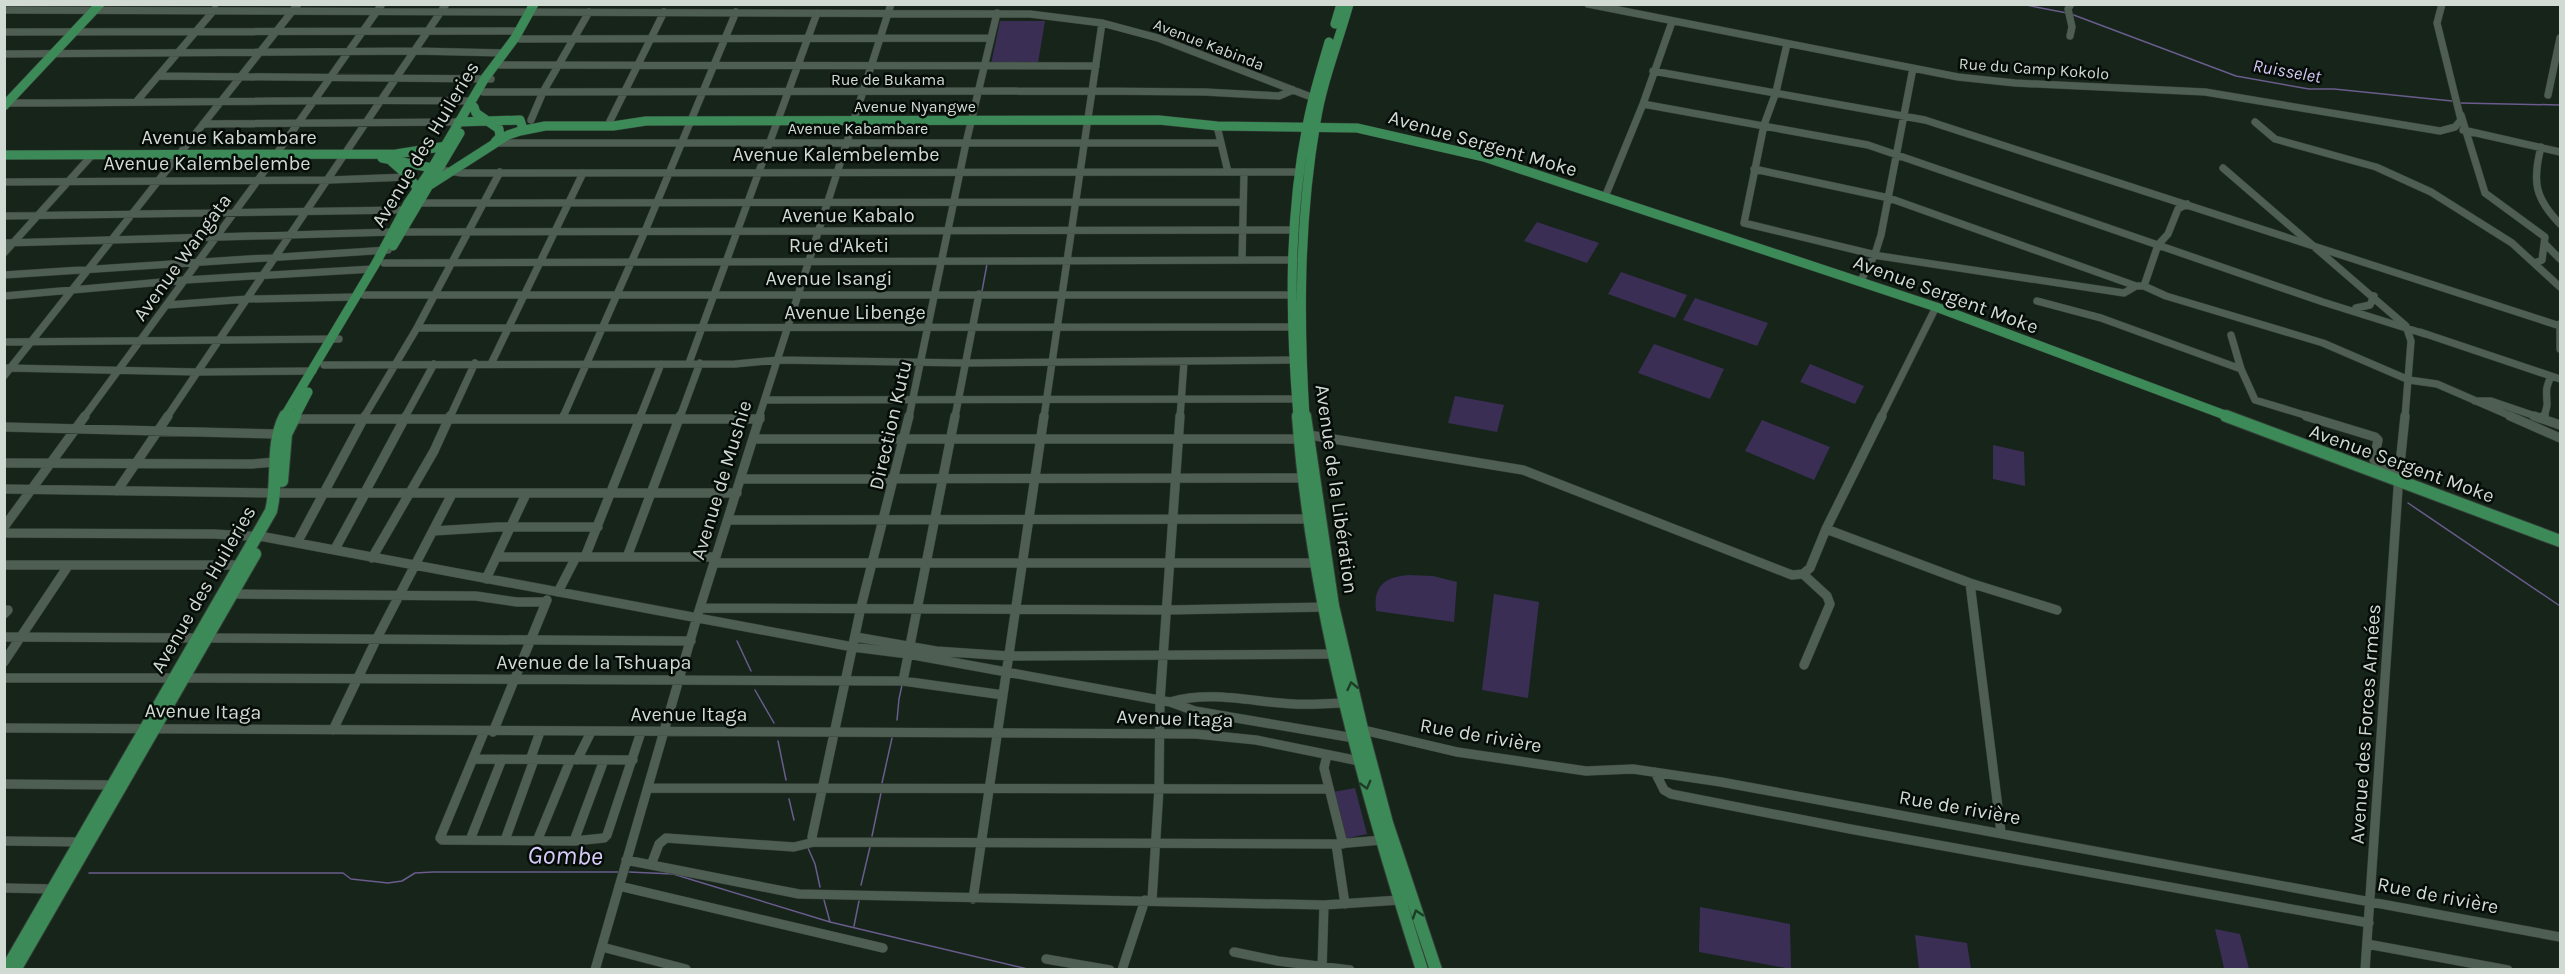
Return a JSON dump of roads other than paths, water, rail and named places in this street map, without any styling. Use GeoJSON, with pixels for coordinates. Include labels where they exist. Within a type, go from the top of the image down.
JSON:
{"type":"FeatureCollection","features":[{"type":"Feature","properties":{"kind":"main road","name":"Avenue de la Libération"},"geometry":{"type":"LineString","coordinates":[[1341,4],[1311,126],[1295,230],[1293,295],[1297,327],[1308,519],[1316,563],[1329,607],[1333,654],[1345,703],[1436,969]]}},
{"type":"Feature","properties":{"kind":"main road","name":"Avenue de la Libération"},"geometry":{"type":"LineString","coordinates":[[1317,100],[1349,4]]}},
{"type":"Feature","properties":{"kind":"main road"},"geometry":{"type":"LineString","coordinates":[[6,105],[97,7]]}},
{"type":"Feature","properties":{"kind":"main road","name":"Avenue des Huileries"},"geometry":{"type":"LineString","coordinates":[[472,104],[483,92],[488,78],[500,65],[535,8]]}},
{"type":"Feature","properties":{"kind":"main road","name":"Avenue des Huileries"},"geometry":{"type":"LineString","coordinates":[[15,969],[85,842],[261,537],[278,493],[288,419],[313,371],[335,339],[373,269],[430,185],[436,169],[472,104],[504,53],[519,35]]}},
{"type":"Feature","properties":{"kind":"main road"},"geometry":{"type":"LineString","coordinates":[[472,104],[476,113],[496,125],[500,132],[495,142]]}},
{"type":"Feature","properties":{"kind":"main road","name":"Avenue Nyangwe"},"geometry":{"type":"LineString","coordinates":[[461,123],[520,120],[523,129]]}},
{"type":"Feature","properties":{"kind":"main road","name":"Avenue Nyangwe"},"geometry":{"type":"LineString","coordinates":[[430,185],[495,142],[523,129],[546,126],[616,125],[646,121],[1169,120],[1217,126],[1311,126]]}},
{"type":"Feature","properties":{"kind":"main road","name":"Avenue Sergent Moke"},"geometry":{"type":"LineString","coordinates":[[1311,126],[1375,131],[1440,149],[1473,154],[1605,197],[1936,307],[2399,477],[2560,541]]}},
{"type":"Feature","properties":{"kind":"main road","name":"Avenue Kabambare"},"geometry":{"type":"LineString","coordinates":[[4,155],[367,154],[414,153],[449,146]]}},
{"type":"Feature","properties":{"kind":"main road","name":"Avenue Kalembelembe"},"geometry":{"type":"LineString","coordinates":[[378,157],[436,169]]}},
{"type":"Feature","properties":{"kind":"main road"},"geometry":{"type":"LineString","coordinates":[[391,160],[418,189]]}},
{"type":"Feature","properties":{"kind":"main road","name":"Avenue des Huileries"},"geometry":{"type":"LineString","coordinates":[[397,232],[404,210],[418,189],[436,169]]}},
{"type":"Feature","properties":{"kind":"main road","name":"Avenue de la Libération"},"geometry":{"type":"LineString","coordinates":[[1304,172],[1303,241],[1294,360],[1295,399],[1303,436],[1329,607],[1356,732]]}},
{"type":"Feature","properties":{"kind":"main road","name":"Avenue des Huileries"},"geometry":{"type":"LineString","coordinates":[[360,296],[384,262],[387,250]]}},
{"type":"Feature","properties":{"kind":"main road","name":"Avenue des Huileries"},"geometry":{"type":"LineString","coordinates":[[278,493],[276,462],[278,434],[330,365],[335,339]]}},
{"type":"Feature","properties":{"kind":"main road","name":"Avenue des Huileries"},"geometry":{"type":"LineString","coordinates":[[202,638],[232,594],[243,565]]}},
{"type":"Feature","properties":{"kind":"main road","name":"Avenue des Huileries"},"geometry":{"type":"LineString","coordinates":[[6,969],[10,956],[85,842],[113,785],[150,728]]}},
{"type":"Feature","properties":{"kind":"main road","name":"Avenue de la Libération"},"geometry":{"type":"LineString","coordinates":[[1365,762],[1382,840],[1420,969]]}},
{"type":"Feature","properties":{"kind":"street","name":"Avenue Wangata"},"geometry":{"type":"LineString","coordinates":[[4,526],[199,262],[382,4]]}},
{"type":"Feature","properties":{"kind":"street"},"geometry":{"type":"LineString","coordinates":[[117,491],[446,4]]}},
{"type":"Feature","properties":{"kind":"street"},"geometry":{"type":"LineString","coordinates":[[1030,14],[1036,4]]}},
{"type":"Feature","properties":{"kind":"street","name":"Rue du Camp Kokolo"},"geometry":{"type":"LineString","coordinates":[[1588,4],[1958,77],[2015,83],[2235,96],[2318,108],[2427,130],[2455,127]]}},
{"type":"Feature","properties":{"kind":"street"},"geometry":{"type":"LineString","coordinates":[[2070,36],[2072,27],[2068,9],[2071,4]]}},
{"type":"Feature","properties":{"kind":"street"},"geometry":{"type":"LineString","coordinates":[[2442,4],[2437,23],[2457,102],[2474,159],[2483,178],[2485,194],[2545,237],[2542,260],[2535,263]]}},
{"type":"Feature","properties":{"kind":"street","name":"Avenue Kabinda"},"geometry":{"type":"LineString","coordinates":[[4,10],[97,7],[296,8],[377,11],[535,8],[589,12],[735,10],[817,13],[890,9],[1030,14],[1102,23],[1179,45],[1317,100]]}},
{"type":"Feature","properties":{"kind":"street"},"geometry":{"type":"LineString","coordinates":[[136,102],[216,7]]}},
{"type":"Feature","properties":{"kind":"street"},"geometry":{"type":"LineString","coordinates":[[4,376],[8,368],[113,242],[219,103],[296,8]]}},
{"type":"Feature","properties":{"kind":"street","name":"Avenue de Mushie"},"geometry":{"type":"LineString","coordinates":[[595,969],[699,612],[826,202],[890,9]]}},
{"type":"Feature","properties":{"kind":"street"},"geometry":{"type":"LineString","coordinates":[[563,418],[645,231],[689,121],[726,38],[735,10]]}},
{"type":"Feature","properties":{"kind":"street"},"geometry":{"type":"LineString","coordinates":[[531,120],[543,92],[589,12]]}},
{"type":"Feature","properties":{"kind":"street"},"geometry":{"type":"LineString","coordinates":[[610,121],[635,66],[664,12]]}},
{"type":"Feature","properties":{"kind":"street"},"geometry":{"type":"LineString","coordinates":[[689,363],[817,13]]}},
{"type":"Feature","properties":{"kind":"street","name":"Direction Kutu"},"geometry":{"type":"LineString","coordinates":[[813,842],[812,837],[861,607],[871,562],[885,519],[913,400],[966,143],[997,13]]}},
{"type":"Feature","properties":{"kind":"street"},"geometry":{"type":"LineString","coordinates":[[1605,197],[1643,104],[1671,22]]}},
{"type":"Feature","properties":{"kind":"street"},"geometry":{"type":"LineString","coordinates":[[973,899],[1008,674],[1102,23]]}},
{"type":"Feature","properties":{"kind":"street"},"geometry":{"type":"LineString","coordinates":[[4,32],[429,30],[573,38],[991,38]]}},
{"type":"Feature","properties":{"kind":"street"},"geometry":{"type":"LineString","coordinates":[[2548,95],[2560,38]]}},
{"type":"Feature","properties":{"kind":"street"},"geometry":{"type":"LineString","coordinates":[[1787,44],[1776,92],[1764,125],[1744,223],[1875,254],[1989,274],[2128,293],[2140,286],[2159,244],[2168,234],[2178,208],[2187,204]]}},
{"type":"Feature","properties":{"kind":"street"},"geometry":{"type":"LineString","coordinates":[[4,54],[177,54],[262,51],[504,53]]}},
{"type":"Feature","properties":{"kind":"street"},"geometry":{"type":"LineString","coordinates":[[500,65],[1096,66]]}},
{"type":"Feature","properties":{"kind":"street"},"geometry":{"type":"LineString","coordinates":[[1860,282],[1875,254],[1881,235],[1912,68]]}},
{"type":"Feature","properties":{"kind":"street"},"geometry":{"type":"LineString","coordinates":[[1653,71],[1931,121],[2560,325],[2560,349]]}},
{"type":"Feature","properties":{"kind":"street"},"geometry":{"type":"LineString","coordinates":[[159,76],[488,78]]}},
{"type":"Feature","properties":{"kind":"street","name":"Rue de Bukama"},"geometry":{"type":"LineString","coordinates":[[483,92],[1093,90],[1279,96],[1293,90]]}},
{"type":"Feature","properties":{"kind":"street"},"geometry":{"type":"LineString","coordinates":[[6,105],[219,103],[314,99],[382,99],[472,104]]}},
{"type":"Feature","properties":{"kind":"street"},"geometry":{"type":"LineString","coordinates":[[1643,104],[1858,142],[2560,378]]}},
{"type":"Feature","properties":{"kind":"street"},"geometry":{"type":"LineString","coordinates":[[2461,115],[2461,120],[2455,127],[2467,132],[2560,152]]}},
{"type":"Feature","properties":{"kind":"street"},"geometry":{"type":"LineString","coordinates":[[2255,122],[2275,139],[2376,167],[2417,184],[2509,240],[2560,287]]}},
{"type":"Feature","properties":{"kind":"street"},"geometry":{"type":"LineString","coordinates":[[203,124],[461,123]]}},
{"type":"Feature","properties":{"kind":"street"},"geometry":{"type":"LineString","coordinates":[[1217,126],[1228,172]]}},
{"type":"Feature","properties":{"kind":"street","name":"Avenue Kabambare"},"geometry":{"type":"LineString","coordinates":[[495,142],[1220,143]]}},
{"type":"Feature","properties":{"kind":"street"},"geometry":{"type":"LineString","coordinates":[[2541,147],[2534,174],[2536,193],[2560,224]]}},
{"type":"Feature","properties":{"kind":"street"},"geometry":{"type":"LineString","coordinates":[[4,253],[8,243],[37,216],[93,154]]}},
{"type":"Feature","properties":{"kind":"street","name":"Avenue Kalembelembe"},"geometry":{"type":"LineString","coordinates":[[367,154],[378,157]]}},
{"type":"Feature","properties":{"kind":"street"},"geometry":{"type":"LineString","coordinates":[[2223,168],[2374,296],[2407,328]]}},
{"type":"Feature","properties":{"kind":"street","name":"Avenue Kalembelembe"},"geometry":{"type":"LineString","coordinates":[[436,169],[583,173],[1304,172]]}},
{"type":"Feature","properties":{"kind":"street"},"geometry":{"type":"LineString","coordinates":[[1754,169],[1888,198],[2166,296],[2323,343],[2409,380],[2437,384],[2560,438]]}},
{"type":"Feature","properties":{"kind":"street"},"geometry":{"type":"LineString","coordinates":[[297,543],[364,418],[417,328],[466,232],[500,172]]}},
{"type":"Feature","properties":{"kind":"street"},"geometry":{"type":"LineString","coordinates":[[1242,260],[1244,172]]}},
{"type":"Feature","properties":{"kind":"street"},"geometry":{"type":"LineString","coordinates":[[491,364],[583,173]]}},
{"type":"Feature","properties":{"kind":"street","name":"Avenue Kalembelembe"},"geometry":{"type":"LineString","coordinates":[[4,182],[329,180],[409,177]]}},
{"type":"Feature","properties":{"kind":"street"},"geometry":{"type":"LineString","coordinates":[[417,203],[1243,202]]}},
{"type":"Feature","properties":{"kind":"street"},"geometry":{"type":"LineString","coordinates":[[4,216],[404,210]]}},
{"type":"Feature","properties":{"kind":"street","name":"Avenue Kabalo"},"geometry":{"type":"LineString","coordinates":[[8,243],[113,242],[217,236],[397,232],[1295,230]]}},
{"type":"Feature","properties":{"kind":"street"},"geometry":{"type":"LineString","coordinates":[[2159,244],[2356,308],[2407,328]]}},
{"type":"Feature","properties":{"kind":"street"},"geometry":{"type":"LineString","coordinates":[[2545,244],[2560,259]]}},
{"type":"Feature","properties":{"kind":"street"},"geometry":{"type":"LineString","coordinates":[[4,275],[387,250]]}},
{"type":"Feature","properties":{"kind":"street","name":"Rue d'Aketi"},"geometry":{"type":"LineString","coordinates":[[384,262],[449,264],[1294,260]]}},
{"type":"Feature","properties":{"kind":"street"},"geometry":{"type":"LineString","coordinates":[[4,296],[185,280],[373,269]]}},
{"type":"Feature","properties":{"kind":"street","name":"Avenue Isangi"},"geometry":{"type":"LineString","coordinates":[[167,305],[248,299],[435,294],[1293,295]]}},
{"type":"Feature","properties":{"kind":"street"},"geometry":{"type":"LineString","coordinates":[[903,681],[979,294]]}},
{"type":"Feature","properties":{"kind":"street"},"geometry":{"type":"LineString","coordinates":[[2356,308],[2367,307],[2373,302],[2374,296]]}},
{"type":"Feature","properties":{"kind":"street"},"geometry":{"type":"LineString","coordinates":[[2037,301],[2101,318],[2241,369]]}},
{"type":"Feature","properties":{"kind":"street"},"geometry":{"type":"LineString","coordinates":[[754,439],[1303,436],[1523,470],[1792,575],[1803,574],[1810,568],[1826,529],[1936,307]]}},
{"type":"Feature","properties":{"kind":"street","name":"Avenue Libenge"},"geometry":{"type":"LineString","coordinates":[[417,328],[1297,327]]}},
{"type":"Feature","properties":{"kind":"street","name":"Avenue des Forces Armées"},"geometry":{"type":"LineString","coordinates":[[2365,969],[2399,477],[2409,380],[2411,341],[2407,328]]}},
{"type":"Feature","properties":{"kind":"street"},"geometry":{"type":"LineString","coordinates":[[2231,335],[2241,369],[2255,400],[2375,437],[2378,440],[2374,457],[2376,463],[2399,477]]}},
{"type":"Feature","properties":{"kind":"street"},"geometry":{"type":"LineString","coordinates":[[4,342],[335,339]]}},
{"type":"Feature","properties":{"kind":"street"},"geometry":{"type":"LineString","coordinates":[[330,365],[735,364],[778,360],[1053,363],[1294,360]]}},
{"type":"Feature","properties":{"kind":"street"},"geometry":{"type":"LineString","coordinates":[[1122,969],[1149,900],[1156,844],[1159,788],[1158,734],[1165,702],[1163,655],[1184,362]]}},
{"type":"Feature","properties":{"kind":"street"},"geometry":{"type":"LineString","coordinates":[[372,558],[412,493],[450,419],[475,363]]}},
{"type":"Feature","properties":{"kind":"street"},"geometry":{"type":"LineString","coordinates":[[627,557],[700,363]]}},
{"type":"Feature","properties":{"kind":"street"},"geometry":{"type":"LineString","coordinates":[[334,549],[434,364]]}},
{"type":"Feature","properties":{"kind":"street"},"geometry":{"type":"LineString","coordinates":[[641,732],[607,835],[600,839],[537,841],[440,838],[473,759],[514,680],[545,602],[580,557],[598,527],[661,364]]}},
{"type":"Feature","properties":{"kind":"street"},"geometry":{"type":"LineString","coordinates":[[8,368],[198,372],[313,371]]}},
{"type":"Feature","properties":{"kind":"street"},"geometry":{"type":"LineString","coordinates":[[2545,419],[2544,413],[2548,405],[2545,391],[2551,376]]}},
{"type":"Feature","properties":{"kind":"street"},"geometry":{"type":"LineString","coordinates":[[765,400],[1295,399]]}},
{"type":"Feature","properties":{"kind":"street"},"geometry":{"type":"LineString","coordinates":[[2475,402],[2491,401],[2560,425]]}},
{"type":"Feature","properties":{"kind":"street"},"geometry":{"type":"LineString","coordinates":[[288,419],[760,419]]}},
{"type":"Feature","properties":{"kind":"street"},"geometry":{"type":"LineString","coordinates":[[4,427],[77,427],[278,434]]}},
{"type":"Feature","properties":{"kind":"street"},"geometry":{"type":"LineString","coordinates":[[4,463],[276,462]]}},
{"type":"Feature","properties":{"kind":"street"},"geometry":{"type":"LineString","coordinates":[[741,479],[1304,478]]}},
{"type":"Feature","properties":{"kind":"street"},"geometry":{"type":"LineString","coordinates":[[4,489],[324,494],[737,494]]}},
{"type":"Feature","properties":{"kind":"street"},"geometry":{"type":"LineString","coordinates":[[333,730],[376,640],[452,494]]}},
{"type":"Feature","properties":{"kind":"street"},"geometry":{"type":"LineString","coordinates":[[486,579],[526,494]]}},
{"type":"Feature","properties":{"kind":"street"},"geometry":{"type":"LineString","coordinates":[[728,520],[1308,519]]}},
{"type":"Feature","properties":{"kind":"street"},"geometry":{"type":"LineString","coordinates":[[433,531],[598,527]]}},
{"type":"Feature","properties":{"kind":"street"},"geometry":{"type":"LineString","coordinates":[[1826,529],[1970,583],[2057,610]]}},
{"type":"Feature","properties":{"kind":"street"},"geometry":{"type":"LineString","coordinates":[[4,533],[214,534],[261,537],[555,592],[699,612],[909,651],[1008,674],[1165,702],[1197,696],[1295,704],[1345,703]]}},
{"type":"Feature","properties":{"kind":"street"},"geometry":{"type":"LineString","coordinates":[[497,557],[627,557],[928,563],[1316,563]]}},
{"type":"Feature","properties":{"kind":"street"},"geometry":{"type":"LineString","coordinates":[[4,565],[243,565]]}},
{"type":"Feature","properties":{"kind":"street"},"geometry":{"type":"LineString","coordinates":[[4,663],[68,566]]}},
{"type":"Feature","properties":{"kind":"street"},"geometry":{"type":"LineString","coordinates":[[1803,574],[1827,596],[1830,604],[1804,665]]}},
{"type":"Feature","properties":{"kind":"street"},"geometry":{"type":"LineString","coordinates":[[1970,583],[2001,832]]}},
{"type":"Feature","properties":{"kind":"street"},"geometry":{"type":"LineString","coordinates":[[232,594],[476,596],[545,602]]}},
{"type":"Feature","properties":{"kind":"street"},"geometry":{"type":"LineString","coordinates":[[699,612],[861,607],[1167,610],[1329,607]]}},
{"type":"Feature","properties":{"kind":"street"},"geometry":{"type":"LineString","coordinates":[[4,637],[691,640]]}},
{"type":"Feature","properties":{"kind":"street"},"geometry":{"type":"LineString","coordinates":[[909,651],[1009,656],[1333,654]]}},
{"type":"Feature","properties":{"kind":"street","name":"Avenue de la Tshuapa"},"geometry":{"type":"LineString","coordinates":[[4,678],[903,681],[1003,695]]}},
{"type":"Feature","properties":{"kind":"street","name":"Rue de rivière"},"geometry":{"type":"LineString","coordinates":[[1165,702],[1195,711],[1356,732],[1457,752],[1586,771],[1633,769],[1655,772],[2001,832],[2560,937]]}},
{"type":"Feature","properties":{"kind":"street","name":"Avenue Itaga"},"geometry":{"type":"LineString","coordinates":[[4,728],[1158,734],[1230,736],[1365,762]]}},
{"type":"Feature","properties":{"kind":"street"},"geometry":{"type":"LineString","coordinates":[[505,840],[540,732]]}},
{"type":"Feature","properties":{"kind":"street"},"geometry":{"type":"LineString","coordinates":[[537,841],[574,760],[591,732]]}},
{"type":"Feature","properties":{"kind":"street"},"geometry":{"type":"LineString","coordinates":[[1327,755],[1324,768],[1340,844],[1345,904]]}},
{"type":"Feature","properties":{"kind":"street"},"geometry":{"type":"LineString","coordinates":[[473,759],[633,760]]}},
{"type":"Feature","properties":{"kind":"street"},"geometry":{"type":"LineString","coordinates":[[470,840],[502,759]]}},
{"type":"Feature","properties":{"kind":"street"},"geometry":{"type":"LineString","coordinates":[[574,841],[604,760]]}},
{"type":"Feature","properties":{"kind":"street"},"geometry":{"type":"LineString","coordinates":[[1655,772],[1665,790],[1671,795],[2369,923]]}},
{"type":"Feature","properties":{"kind":"street"},"geometry":{"type":"LineString","coordinates":[[4,784],[113,785]]}},
{"type":"Feature","properties":{"kind":"street"},"geometry":{"type":"LineString","coordinates":[[648,788],[1329,789]]}},
{"type":"Feature","properties":{"kind":"street"},"geometry":{"type":"LineString","coordinates":[[651,865],[659,844],[666,838],[794,847],[806,846],[813,842],[1340,844],[1382,840]]}},
{"type":"Feature","properties":{"kind":"street"},"geometry":{"type":"LineString","coordinates":[[4,842],[85,842]]}},
{"type":"Feature","properties":{"kind":"street"},"geometry":{"type":"LineString","coordinates":[[625,863],[651,865],[799,894],[1324,904],[1400,900]]}},
{"type":"Feature","properties":{"kind":"street"},"geometry":{"type":"LineString","coordinates":[[620,884],[883,948]]}},
{"type":"Feature","properties":{"kind":"street"},"geometry":{"type":"LineString","coordinates":[[4,888],[53,889]]}},
{"type":"Feature","properties":{"kind":"street"},"geometry":{"type":"LineString","coordinates":[[1322,968],[1324,904]]}},
{"type":"Feature","properties":{"kind":"street"},"geometry":{"type":"LineString","coordinates":[[2367,944],[2508,969]]}},
{"type":"Feature","properties":{"kind":"street"},"geometry":{"type":"LineString","coordinates":[[602,947],[686,969]]}},
{"type":"Feature","properties":{"kind":"street"},"geometry":{"type":"LineString","coordinates":[[1233,952],[1322,968],[1350,969]]}},
{"type":"Feature","properties":{"kind":"street"},"geometry":{"type":"LineString","coordinates":[[1046,959],[1110,969]]}},
{"type":"Feature","properties":{"kind":"waterway","name":"Ruisselet"},"geometry":{"type":"LineString","coordinates":[[2021,4],[2067,13]]}},
{"type":"Feature","properties":{"kind":"waterway","name":"Ruisselet"},"geometry":{"type":"LineString","coordinates":[[2071,14],[2236,76],[2309,89],[2334,89],[2452,101]]}},
{"type":"Feature","properties":{"kind":"waterway","name":"Ruisselet"},"geometry":{"type":"LineString","coordinates":[[2460,103],[2560,105]]}},
{"type":"Feature","properties":{"kind":"waterway"},"geometry":{"type":"LineString","coordinates":[[982,291],[987,264]]}},
{"type":"Feature","properties":{"kind":"waterway"},"geometry":{"type":"LineString","coordinates":[[2408,503],[2560,606]]}},
{"type":"Feature","properties":{"kind":"waterway"},"geometry":{"type":"LineString","coordinates":[[737,641],[751,671]]}},
{"type":"Feature","properties":{"kind":"waterway"},"geometry":{"type":"LineString","coordinates":[[897,720],[902,685]]}},
{"type":"Feature","properties":{"kind":"waterway"},"geometry":{"type":"LineString","coordinates":[[755,690],[774,723]]}},
{"type":"Feature","properties":{"kind":"waterway"},"geometry":{"type":"LineString","coordinates":[[882,783],[892,738]]}},
{"type":"Feature","properties":{"kind":"waterway"},"geometry":{"type":"LineString","coordinates":[[778,741],[786,780]]}},
{"type":"Feature","properties":{"kind":"waterway"},"geometry":{"type":"LineString","coordinates":[[872,836],[881,793]]}},
{"type":"Feature","properties":{"kind":"waterway"},"geometry":{"type":"LineString","coordinates":[[789,799],[794,820]]}},
{"type":"Feature","properties":{"kind":"waterway"},"geometry":{"type":"LineString","coordinates":[[861,885],[870,847]]}},
{"type":"Feature","properties":{"kind":"waterway"},"geometry":{"type":"LineString","coordinates":[[808,848],[815,864],[820,887]]}},
{"type":"Feature","properties":{"kind":"waterway","name":"Gombe"},"geometry":{"type":"LineString","coordinates":[[89,873],[343,873],[351,879],[388,883],[402,881],[415,873],[433,872],[618,872]]}},
{"type":"Feature","properties":{"kind":"waterway","name":"Gombe"},"geometry":{"type":"LineString","coordinates":[[629,872],[673,874],[830,922]]}},
{"type":"Feature","properties":{"kind":"waterway"},"geometry":{"type":"LineString","coordinates":[[824,900],[830,922]]}},
{"type":"Feature","properties":{"kind":"waterway"},"geometry":{"type":"LineString","coordinates":[[854,926],[859,901]]}},
{"type":"Feature","properties":{"kind":"waterway","name":"Gombe"},"geometry":{"type":"LineString","coordinates":[[830,922],[1032,970]]}}]}
